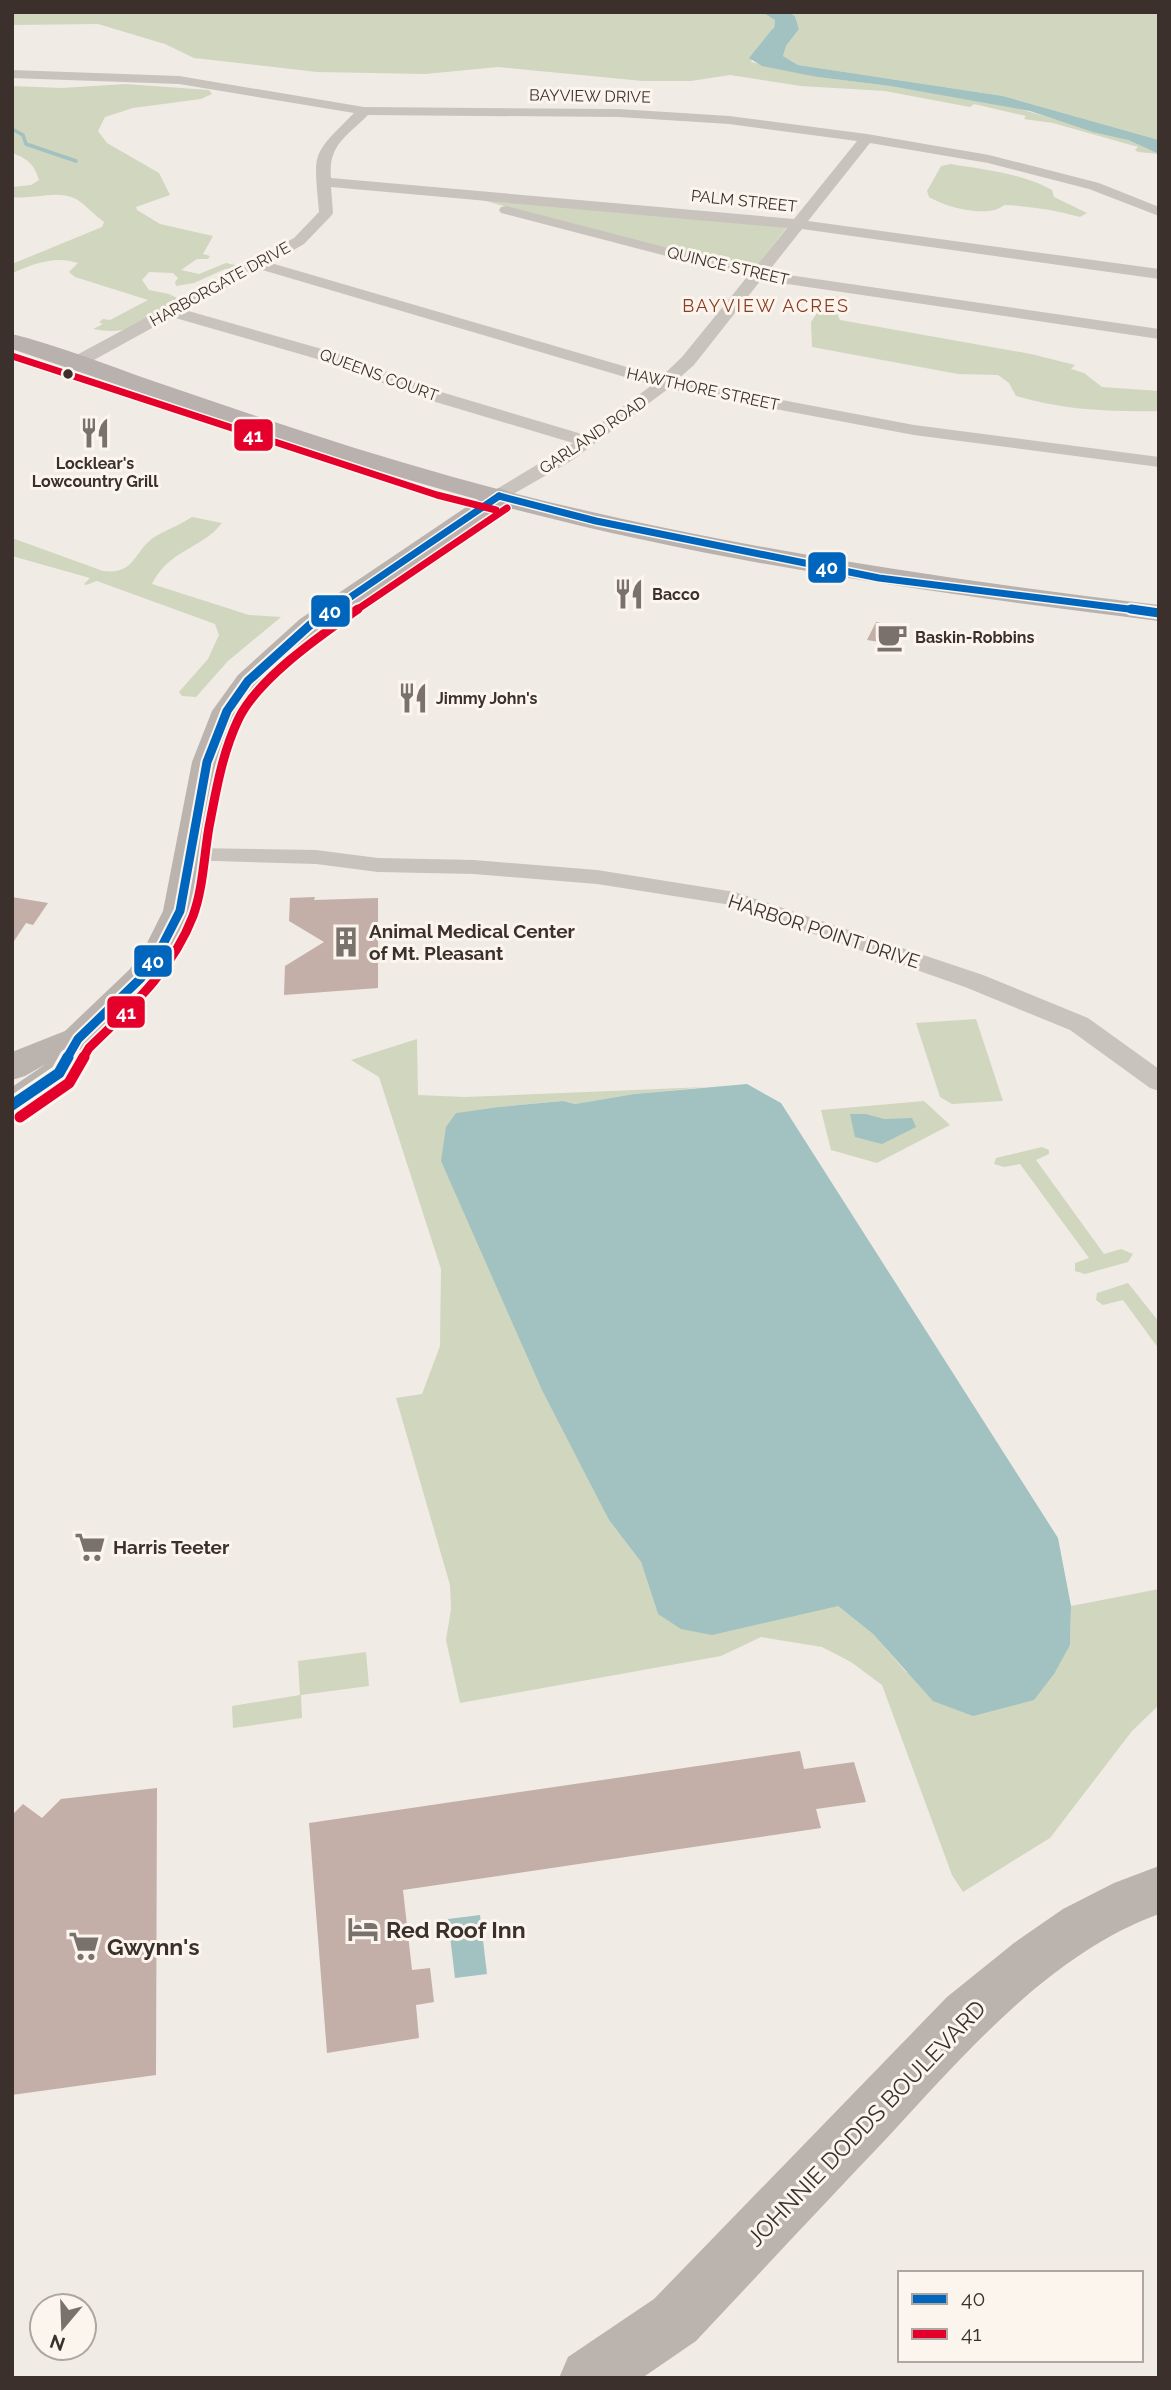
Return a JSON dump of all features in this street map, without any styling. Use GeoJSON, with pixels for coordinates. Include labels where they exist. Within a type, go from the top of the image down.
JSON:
{"type":"FeatureCollection","features":[{"type":"Feature","properties":{"kind":"main road"},"geometry":{"type":"LineString","coordinates":[[12,341],[441,482],[596,521],[879,578],[1159,613]]}},
{"type":"Feature","properties":{"kind":"street","name":"BAYVIEW DRIVE"},"geometry":{"type":"LineString","coordinates":[[12,74],[179,80],[364,111],[682,116],[867,138],[930,147],[1040,171],[1094,186],[1159,212]]}},
{"type":"Feature","properties":{"kind":"street","name":"HARBORGATE DRIVE"},"geometry":{"type":"LineString","coordinates":[[76,362],[299,242],[326,213],[322,161],[326,149],[364,111]]}},
{"type":"Feature","properties":{"kind":"street","name":"GARLAND ROAD"},"geometry":{"type":"LineString","coordinates":[[499,496],[587,441],[650,397],[688,361],[867,138]]}},
{"type":"Feature","properties":{"kind":"street","name":"PALM STREET"},"geometry":{"type":"LineString","coordinates":[[324,182],[796,224],[1159,274]]}},
{"type":"Feature","properties":{"kind":"street","name":"QUINCE STREET"},"geometry":{"type":"LineString","coordinates":[[428,190],[756,275],[1159,334]]}},
{"type":"Feature","properties":{"kind":"street","name":"HAWTHORE STREET"},"geometry":{"type":"LineString","coordinates":[[258,264],[664,383],[914,430],[1159,462]]}},
{"type":"Feature","properties":{"kind":"street","name":"QUEENS COURT"},"geometry":{"type":"LineString","coordinates":[[171,311],[338,359],[425,393],[587,441]]}},
{"type":"Feature","properties":{"kind":"street"},"geometry":{"type":"LineString","coordinates":[[12,1105],[60,1073],[78,1039],[141,978],[159,953],[180,911],[207,762],[227,711],[248,681],[310,625],[499,496]]}},
{"type":"Feature","properties":{"kind":"street","name":"HARBOR POINT DRIVE"},"geometry":{"type":"LineString","coordinates":[[190,863],[317,873],[378,865],[474,867],[597,877],[735,899],[974,981],[1079,1024],[1159,1082]]}},
{"type":"Feature","properties":{"kind":"street"},"geometry":{"type":"LineString","coordinates":[[12,1068],[30,1057],[78,1039]]}},
{"type":"Feature","properties":{"kind":"street","name":"JOHNNIE DODDS BOULEVARD"},"geometry":{"type":"LineString","coordinates":[[589,2378],[676,2320],[966,2015],[1094,1918],[1159,1890]]}},
{"type":"Feature","properties":{"kind":"green space"},"geometry":{"type":"Polygon","coordinates":[[[12,12],[762,12],[775,20],[774,26],[751,62],[817,77],[1009,106],[1128,140],[1159,154],[1138,152],[1135,150],[1138,147],[974,104],[970,107],[885,91],[801,86],[730,75],[691,81],[643,81],[498,67],[425,74],[317,72],[194,58],[165,44],[98,24],[12,25],[12,12]]]}},
{"type":"Feature","properties":{"kind":"green space"},"geometry":{"type":"Polygon","coordinates":[[[788,12],[1159,12],[1159,140],[1003,96],[798,65],[783,56],[786,46],[799,29],[795,16],[788,12]]]}},
{"type":"Feature","properties":{"kind":"green space"},"geometry":{"type":"Polygon","coordinates":[[[125,84],[209,90],[212,94],[201,99],[133,108],[105,117],[98,131],[107,143],[159,173],[170,195],[136,207],[137,210],[160,224],[213,236],[203,254],[210,256],[208,259],[197,259],[181,270],[199,274],[226,263],[244,267],[225,269],[194,283],[176,286],[178,278],[173,273],[149,272],[142,280],[149,290],[169,294],[183,301],[140,325],[119,331],[107,331],[93,329],[103,324],[99,322],[103,319],[110,320],[148,300],[75,277],[69,272],[78,263],[69,261],[44,262],[12,273],[12,264],[102,227],[104,222],[77,200],[67,196],[12,197],[12,187],[31,185],[39,180],[30,163],[12,153],[12,86],[62,88],[125,84]]]}},
{"type":"Feature","properties":{"kind":"green space"},"geometry":{"type":"Polygon","coordinates":[[[951,164],[1003,173],[1040,184],[1052,190],[1054,197],[1087,213],[1080,217],[1004,205],[997,209],[978,211],[945,204],[929,197],[927,191],[941,166],[951,164]]]}},
{"type":"Feature","properties":{"kind":"green space"},"geometry":{"type":"Polygon","coordinates":[[[478,199],[787,227],[755,268],[749,270],[478,199]]]}},
{"type":"Feature","properties":{"kind":"green space"},"geometry":{"type":"Polygon","coordinates":[[[827,298],[845,298],[836,311],[840,320],[1031,354],[1075,365],[1071,369],[1084,373],[1102,387],[1159,391],[1159,411],[1105,410],[1051,404],[1016,396],[1009,383],[998,375],[958,374],[812,347],[811,322],[827,298]]]}},
{"type":"Feature","properties":{"kind":"green space"},"geometry":{"type":"Polygon","coordinates":[[[192,517],[222,523],[205,539],[167,564],[152,584],[249,615],[281,617],[228,661],[196,697],[182,696],[179,692],[208,659],[219,635],[215,624],[97,581],[86,585],[84,584],[90,578],[12,556],[12,538],[103,571],[114,571],[129,565],[156,536],[192,517]]]}},
{"type":"Feature","properties":{"kind":"green space"},"geometry":{"type":"Polygon","coordinates":[[[976,1019],[1003,1101],[952,1104],[940,1097],[916,1023],[976,1019]]]}},
{"type":"Feature","properties":{"kind":"green space"},"geometry":{"type":"Polygon","coordinates":[[[417,1039],[418,1095],[465,1097],[706,1087],[634,1094],[575,1104],[563,1101],[457,1113],[441,1161],[609,1520],[641,1562],[658,1614],[838,1606],[873,1634],[906,1672],[1070,1646],[1071,1606],[1159,1589],[1159,1705],[1132,1731],[1050,1838],[963,1892],[952,1875],[882,1685],[851,1662],[822,1647],[761,1637],[721,1656],[460,1703],[446,1640],[451,1609],[450,1585],[396,1398],[422,1394],[440,1346],[441,1269],[379,1077],[351,1060],[417,1039]]]}},
{"type":"Feature","properties":{"kind":"green space"},"geometry":{"type":"Polygon","coordinates":[[[924,1101],[950,1125],[877,1163],[831,1150],[821,1110],[924,1101]]]}},
{"type":"Feature","properties":{"kind":"green space"},"geometry":{"type":"Polygon","coordinates":[[[1042,1147],[1049,1150],[1049,1154],[1036,1160],[1104,1254],[1121,1249],[1133,1254],[1128,1262],[1085,1274],[1075,1271],[1075,1263],[1089,1258],[1020,1164],[1004,1167],[994,1164],[996,1158],[1042,1147]]]}},
{"type":"Feature","properties":{"kind":"green space"},"geometry":{"type":"Polygon","coordinates":[[[1128,1283],[1159,1322],[1159,1349],[1123,1300],[1103,1305],[1096,1300],[1097,1293],[1128,1283]]]}},
{"type":"Feature","properties":{"kind":"green space"},"geometry":{"type":"Polygon","coordinates":[[[366,1652],[369,1686],[301,1695],[302,1718],[233,1728],[232,1706],[300,1695],[298,1661],[366,1652]]]}},
{"type":"Feature","properties":{"kind":"water"},"geometry":{"type":"Polygon","coordinates":[[[762,12],[788,12],[795,16],[799,29],[786,46],[783,56],[798,65],[1003,96],[1159,140],[1159,154],[1128,140],[1093,132],[1030,111],[762,66],[749,58],[774,27],[775,20],[762,12]]]}},
{"type":"Feature","properties":{"kind":"water"},"geometry":{"type":"Polygon","coordinates":[[[747,1084],[781,1103],[1058,1538],[1071,1606],[1070,1645],[1054,1674],[1034,1700],[973,1716],[933,1701],[873,1634],[838,1606],[712,1635],[681,1629],[658,1614],[641,1562],[609,1520],[542,1390],[441,1161],[446,1127],[456,1113],[563,1101],[575,1104],[634,1094],[747,1084]]]}},
{"type":"Feature","properties":{"kind":"water"},"geometry":{"type":"Polygon","coordinates":[[[850,1114],[866,1114],[884,1119],[912,1118],[916,1127],[882,1144],[855,1137],[850,1114]]]}},
{"type":"Feature","properties":{"kind":"water"},"geometry":{"type":"Polygon","coordinates":[[[480,1915],[487,1974],[455,1978],[448,1919],[480,1915]]]}},
{"type":"Feature","properties":{"kind":"building","name":"Baskin-Robbins"},"geometry":{"type":"Polygon","coordinates":[[[876,622],[901,627],[892,644],[867,640],[876,622]]]}},
{"type":"Feature","properties":{"kind":"building"},"geometry":{"type":"Polygon","coordinates":[[[12,897],[48,903],[33,925],[26,923],[12,944],[12,897]]]}},
{"type":"Feature","properties":{"kind":"building","name":"Animal Medical Center of Mt. Pleasant"},"geometry":{"type":"Polygon","coordinates":[[[315,897],[314,900],[378,898],[378,988],[284,995],[285,966],[324,942],[289,921],[290,898],[315,897]]]}},
{"type":"Feature","properties":{"kind":"building","name":"Red Roof Inn"},"geometry":{"type":"Polygon","coordinates":[[[800,1751],[804,1769],[854,1762],[866,1802],[816,1809],[821,1828],[403,1890],[412,1970],[430,1968],[434,2002],[416,2005],[419,2038],[327,2053],[309,1823],[800,1751]]]}},
{"type":"Feature","properties":{"kind":"building","name":"Gwynn's"},"geometry":{"type":"Polygon","coordinates":[[[157,1788],[156,2075],[12,2095],[12,1815],[23,1804],[42,1818],[61,1799],[157,1788]]]}},
{"type":"Feature","properties":{"kind":"waterway"},"geometry":{"type":"LineString","coordinates":[[12,129],[23,135],[26,144],[76,161]]}},
{"type":"Feature","properties":{"kind":"transit line","name":"41"},"geometry":{"type":"LineString","coordinates":[[12,356],[437,495],[496,510]]}},
{"type":"Feature","properties":{"kind":"transit line","name":"40"},"geometry":{"type":"LineString","coordinates":[[499,496],[596,521],[879,578],[1159,613]]}},
{"type":"Feature","properties":{"kind":"transit line","name":"40"},"geometry":{"type":"LineString","coordinates":[[12,1105],[59,1073],[78,1039],[141,978],[159,952],[180,911],[207,762],[227,711],[248,681],[310,625],[499,496]]}},
{"type":"Feature","properties":{"kind":"transit line","name":"41"},"geometry":{"type":"LineString","coordinates":[[20,1117],[69,1083],[89,1048],[152,987],[171,958],[193,915],[221,766],[239,718],[259,690],[319,636],[507,508]]}},
{"type":"Feature","properties":{"kind":"place","name":"Locklear's Lowcountry Grill"},"geometry":{"type":"Point","coordinates":[95,433]}},
{"type":"Feature","properties":{"kind":"place","name":"Bacco"},"geometry":{"type":"Point","coordinates":[629,594]}},
{"type":"Feature","properties":{"kind":"place","name":"Baskin-Robbins"},"geometry":{"type":"Point","coordinates":[892,637]}},
{"type":"Feature","properties":{"kind":"place","name":"Jimmy John's"},"geometry":{"type":"Point","coordinates":[413,698]}},
{"type":"Feature","properties":{"kind":"place","name":"Animal Medical Center of Mt. Pleasant"},"geometry":{"type":"Point","coordinates":[346,942]}},
{"type":"Feature","properties":{"kind":"place","name":"Harris Teeter"},"geometry":{"type":"Point","coordinates":[90,1547]}},
{"type":"Feature","properties":{"kind":"place","name":"Red Roof Inn"},"geometry":{"type":"Point","coordinates":[363,1929]}},
{"type":"Feature","properties":{"kind":"place","name":"Gwynn's"},"geometry":{"type":"Point","coordinates":[84,1946]}},
{"type":"Feature","properties":{"kind":"district","name":"BAYVIEW ACRES"},"geometry":{"type":"Point","coordinates":[766,305]}}]}
